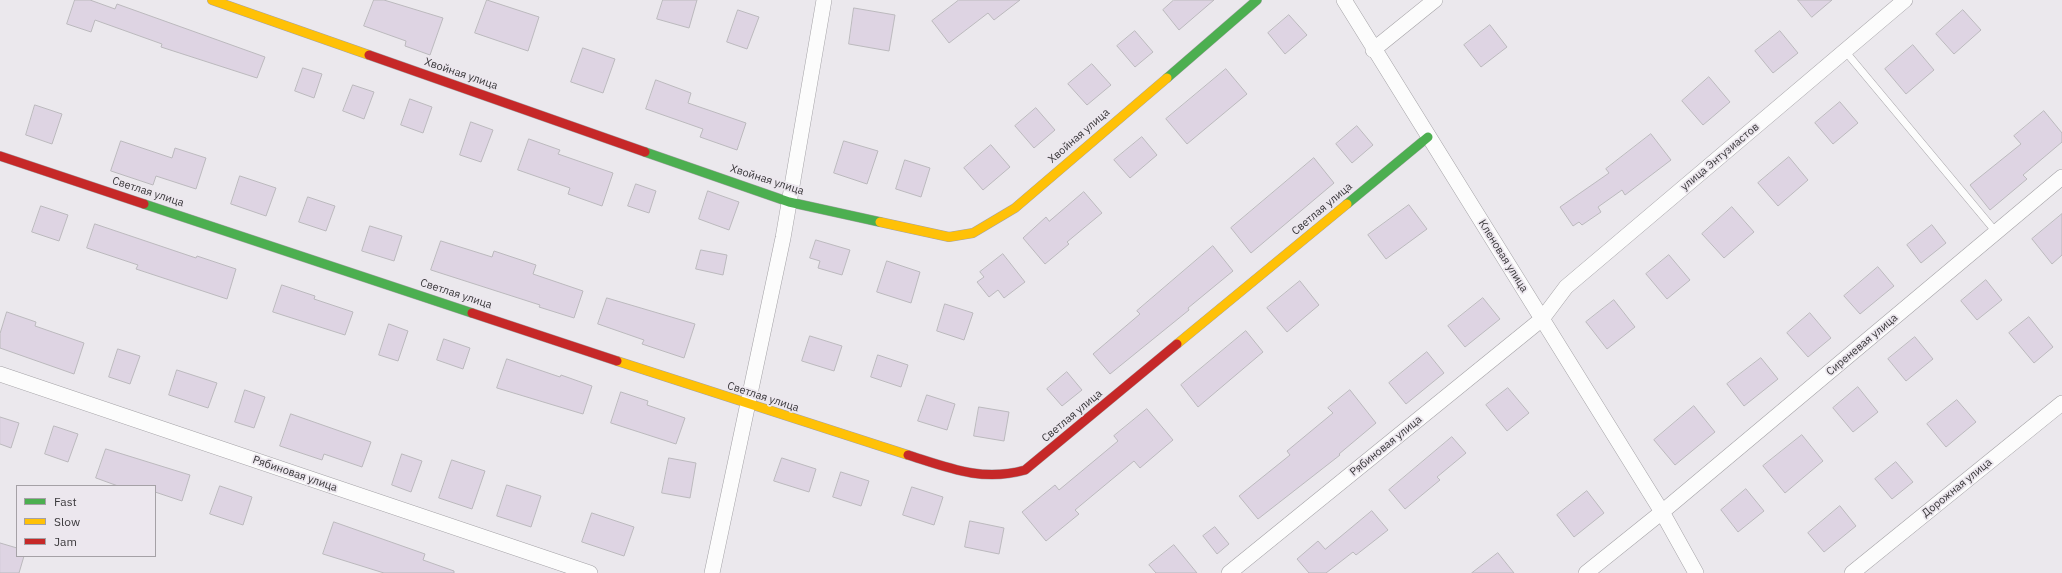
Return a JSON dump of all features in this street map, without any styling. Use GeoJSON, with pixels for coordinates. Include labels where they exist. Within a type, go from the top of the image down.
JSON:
{"type":"FeatureCollection","features":[{"type":"Feature","properties":{"kind":"street","name":"Хвойная улица"},"geometry":{"type":"LineString","coordinates":[[212,0],[789,202],[949,237],[973,233],[1015,208],[1257,0]]}},
{"type":"Feature","properties":{"kind":"street","name":"Кленовая улица"},"geometry":{"type":"LineString","coordinates":[[1344,0],[1662,512],[1696,573]]}},
{"type":"Feature","properties":{"kind":"street"},"geometry":{"type":"LineString","coordinates":[[1374,50],[1435,0]]}},
{"type":"Feature","properties":{"kind":"street","name":"улица Энтузиастов"},"geometry":{"type":"LineString","coordinates":[[1542,319],[1566,287],[1905,0]]}},
{"type":"Feature","properties":{"kind":"street"},"geometry":{"type":"LineString","coordinates":[[712,573],[789,202],[822,1]]}},
{"type":"Feature","properties":{"kind":"street","name":"Светлая улица"},"geometry":{"type":"LineString","coordinates":[[0,156],[746,404],[963,472],[986,476],[1003,476],[1025,470],[1428,137]]}},
{"type":"Feature","properties":{"kind":"street","name":"Сиреневая улица"},"geometry":{"type":"LineString","coordinates":[[1586,573],[1662,512],[2062,177]]}},
{"type":"Feature","properties":{"kind":"street","name":"Рябиновая улица"},"geometry":{"type":"LineString","coordinates":[[1229,573],[1542,319]]}},
{"type":"Feature","properties":{"kind":"street","name":"Рябиновая улица"},"geometry":{"type":"LineString","coordinates":[[0,374],[590,573]]}},
{"type":"Feature","properties":{"kind":"street","name":"Дорожная улица"},"geometry":{"type":"LineString","coordinates":[[1852,573],[2062,403]]}},
{"type":"Feature","properties":{"kind":"lane"},"geometry":{"type":"LineString","coordinates":[[1845,51],[1996,232]]}},
{"type":"Feature","properties":{"kind":"building"},"geometry":{"type":"Polygon","coordinates":[[[75,0],[90,0],[115,9],[117,4],[265,57],[257,78],[161,47],[162,44],[95,20],[91,32],[67,24],[75,0]]]}},
{"type":"Feature","properties":{"kind":"building"},"geometry":{"type":"Polygon","coordinates":[[[374,0],[384,0],[443,18],[430,55],[405,46],[406,41],[364,26],[374,0]]]}},
{"type":"Feature","properties":{"kind":"building"},"geometry":{"type":"Polygon","coordinates":[[[487,0],[539,17],[528,51],[475,33],[487,0]]]}},
{"type":"Feature","properties":{"kind":"building"},"geometry":{"type":"Polygon","coordinates":[[[663,0],[697,0],[689,28],[657,19],[663,0]]]}},
{"type":"Feature","properties":{"kind":"building"},"geometry":{"type":"Polygon","coordinates":[[[959,0],[1020,0],[994,20],[988,13],[949,43],[932,21],[959,0]]]}},
{"type":"Feature","properties":{"kind":"building"},"geometry":{"type":"Polygon","coordinates":[[[1174,0],[1214,0],[1179,30],[1163,10],[1174,0]]]}},
{"type":"Feature","properties":{"kind":"building"},"geometry":{"type":"Polygon","coordinates":[[[1798,0],[1832,0],[1812,17],[1798,0]]]}},
{"type":"Feature","properties":{"kind":"building"},"geometry":{"type":"Polygon","coordinates":[[[854,8],[895,15],[889,51],[849,44],[854,8]]]}},
{"type":"Feature","properties":{"kind":"building"},"geometry":{"type":"Polygon","coordinates":[[[738,10],[759,17],[747,49],[727,42],[738,10]]]}},
{"type":"Feature","properties":{"kind":"building"},"geometry":{"type":"Polygon","coordinates":[[[1963,10],[1981,30],[1954,54],[1936,34],[1963,10]]]}},
{"type":"Feature","properties":{"kind":"building"},"geometry":{"type":"Polygon","coordinates":[[[1289,15],[1307,35],[1285,54],[1268,33],[1289,15]]]}},
{"type":"Feature","properties":{"kind":"building"},"geometry":{"type":"Polygon","coordinates":[[[1490,25],[1507,47],[1481,67],[1464,45],[1490,25]]]}},
{"type":"Feature","properties":{"kind":"building"},"geometry":{"type":"Polygon","coordinates":[[[1135,31],[1153,52],[1135,67],[1117,46],[1135,31]]]}},
{"type":"Feature","properties":{"kind":"building"},"geometry":{"type":"Polygon","coordinates":[[[1780,31],[1798,53],[1773,73],[1755,51],[1780,31]]]}},
{"type":"Feature","properties":{"kind":"building"},"geometry":{"type":"Polygon","coordinates":[[[1913,45],[1934,70],[1906,94],[1885,69],[1913,45]]]}},
{"type":"Feature","properties":{"kind":"building"},"geometry":{"type":"Polygon","coordinates":[[[583,48],[615,59],[603,93],[571,82],[583,48]]]}},
{"type":"Feature","properties":{"kind":"building"},"geometry":{"type":"Polygon","coordinates":[[[1092,64],[1111,85],[1087,105],[1068,84],[1092,64]]]}},
{"type":"Feature","properties":{"kind":"building"},"geometry":{"type":"Polygon","coordinates":[[[303,68],[322,74],[314,98],[295,91],[303,68]]]}},
{"type":"Feature","properties":{"kind":"building"},"geometry":{"type":"Polygon","coordinates":[[[1226,69],[1247,94],[1187,144],[1166,119],[1226,69]]]}},
{"type":"Feature","properties":{"kind":"building"},"geometry":{"type":"Polygon","coordinates":[[[1709,77],[1730,102],[1703,125],[1682,101],[1709,77]]]}},
{"type":"Feature","properties":{"kind":"building"},"geometry":{"type":"Polygon","coordinates":[[[656,80],[691,93],[688,103],[746,123],[737,150],[700,137],[703,129],[646,109],[656,80]]]}},
{"type":"Feature","properties":{"kind":"building"},"geometry":{"type":"Polygon","coordinates":[[[353,85],[374,92],[364,119],[343,111],[353,85]]]}},
{"type":"Feature","properties":{"kind":"building"},"geometry":{"type":"Polygon","coordinates":[[[410,99],[432,107],[423,133],[401,125],[410,99]]]}},
{"type":"Feature","properties":{"kind":"building"},"geometry":{"type":"Polygon","coordinates":[[[1840,102],[1858,123],[1833,144],[1815,123],[1840,102]]]}},
{"type":"Feature","properties":{"kind":"building"},"geometry":{"type":"Polygon","coordinates":[[[35,105],[62,114],[52,144],[26,135],[35,105]]]}},
{"type":"Feature","properties":{"kind":"building"},"geometry":{"type":"Polygon","coordinates":[[[1036,108],[1055,130],[1034,148],[1015,126],[1036,108]]]}},
{"type":"Feature","properties":{"kind":"building"},"geometry":{"type":"Polygon","coordinates":[[[2044,111],[2062,133],[2062,142],[2023,175],[2027,179],[1990,210],[1970,185],[2021,144],[2014,136],[2044,111]]]}},
{"type":"Feature","properties":{"kind":"building"},"geometry":{"type":"Polygon","coordinates":[[[471,122],[493,130],[481,162],[460,155],[471,122]]]}},
{"type":"Feature","properties":{"kind":"building"},"geometry":{"type":"Polygon","coordinates":[[[1357,126],[1373,145],[1352,163],[1336,144],[1357,126]]]}},
{"type":"Feature","properties":{"kind":"building"},"geometry":{"type":"Polygon","coordinates":[[[1651,134],[1671,160],[1625,195],[1622,190],[1598,207],[1601,212],[1582,225],[1579,222],[1573,226],[1560,207],[1609,173],[1606,169],[1651,134]]]}},
{"type":"Feature","properties":{"kind":"building"},"geometry":{"type":"Polygon","coordinates":[[[1142,137],[1157,155],[1130,178],[1114,160],[1142,137]]]}},
{"type":"Feature","properties":{"kind":"building"},"geometry":{"type":"Polygon","coordinates":[[[529,139],[560,150],[558,154],[613,173],[602,206],[568,194],[570,188],[518,170],[529,139]]]}},
{"type":"Feature","properties":{"kind":"building"},"geometry":{"type":"Polygon","coordinates":[[[121,141],[172,158],[175,148],[206,158],[196,189],[156,176],[153,185],[111,171],[121,141]]]}},
{"type":"Feature","properties":{"kind":"building"},"geometry":{"type":"Polygon","coordinates":[[[844,141],[878,151],[867,184],[834,173],[844,141]]]}},
{"type":"Feature","properties":{"kind":"building"},"geometry":{"type":"Polygon","coordinates":[[[991,145],[1010,167],[983,190],[964,168],[991,145]]]}},
{"type":"Feature","properties":{"kind":"building"},"geometry":{"type":"Polygon","coordinates":[[[1789,157],[1808,180],[1778,206],[1758,183],[1789,157]]]}},
{"type":"Feature","properties":{"kind":"building"},"geometry":{"type":"Polygon","coordinates":[[[1314,158],[1334,183],[1251,253],[1231,228],[1314,158]]]}},
{"type":"Feature","properties":{"kind":"building"},"geometry":{"type":"Polygon","coordinates":[[[905,160],[930,168],[921,197],[896,189],[905,160]]]}},
{"type":"Feature","properties":{"kind":"building"},"geometry":{"type":"Polygon","coordinates":[[[240,176],[276,188],[266,216],[231,204],[240,176]]]}},
{"type":"Feature","properties":{"kind":"building"},"geometry":{"type":"Polygon","coordinates":[[[636,184],[656,191],[649,213],[628,206],[636,184]]]}},
{"type":"Feature","properties":{"kind":"building"},"geometry":{"type":"Polygon","coordinates":[[[708,191],[739,202],[729,230],[699,219],[708,191]]]}},
{"type":"Feature","properties":{"kind":"building"},"geometry":{"type":"Polygon","coordinates":[[[1084,192],[1102,213],[1067,242],[1069,244],[1045,264],[1023,238],[1046,217],[1049,221],[1084,192]]]}},
{"type":"Feature","properties":{"kind":"building"},"geometry":{"type":"Polygon","coordinates":[[[308,197],[335,206],[326,231],[299,222],[308,197]]]}},
{"type":"Feature","properties":{"kind":"building"},"geometry":{"type":"Polygon","coordinates":[[[1409,205],[1427,229],[1386,259],[1368,235],[1409,205]]]}},
{"type":"Feature","properties":{"kind":"building"},"geometry":{"type":"Polygon","coordinates":[[[41,206],[68,215],[59,241],[32,232],[41,206]]]}},
{"type":"Feature","properties":{"kind":"building"},"geometry":{"type":"Polygon","coordinates":[[[1732,207],[1754,232],[1724,258],[1702,234],[1732,207]]]}},
{"type":"Feature","properties":{"kind":"building"},"geometry":{"type":"Polygon","coordinates":[[[2062,214],[2062,255],[2052,264],[2032,239],[2062,214]]]}},
{"type":"Feature","properties":{"kind":"building"},"geometry":{"type":"Polygon","coordinates":[[[95,224],[196,258],[197,256],[236,269],[227,299],[136,269],[138,265],[87,248],[95,224]]]}},
{"type":"Feature","properties":{"kind":"building"},"geometry":{"type":"Polygon","coordinates":[[[1932,225],[1946,243],[1921,263],[1907,245],[1932,225]]]}},
{"type":"Feature","properties":{"kind":"building"},"geometry":{"type":"Polygon","coordinates":[[[370,226],[402,236],[394,261],[362,251],[370,226]]]}},
{"type":"Feature","properties":{"kind":"building"},"geometry":{"type":"Polygon","coordinates":[[[816,240],[850,250],[842,275],[818,268],[820,261],[810,258],[816,240]]]}},
{"type":"Feature","properties":{"kind":"building"},"geometry":{"type":"Polygon","coordinates":[[[441,241],[492,257],[494,251],[536,265],[533,274],[583,291],[574,318],[539,307],[540,305],[431,270],[441,241]]]}},
{"type":"Feature","properties":{"kind":"building"},"geometry":{"type":"Polygon","coordinates":[[[1213,246],[1233,271],[1188,308],[1189,310],[1110,374],[1093,354],[1140,314],[1137,311],[1213,246]]]}},
{"type":"Feature","properties":{"kind":"building"},"geometry":{"type":"Polygon","coordinates":[[[701,250],[727,255],[723,275],[696,269],[701,250]]]}},
{"type":"Feature","properties":{"kind":"building"},"geometry":{"type":"Polygon","coordinates":[[[1003,254],[1025,282],[1004,298],[998,290],[989,297],[977,282],[984,277],[980,272],[1003,254]]]}},
{"type":"Feature","properties":{"kind":"building"},"geometry":{"type":"Polygon","coordinates":[[[1669,255],[1690,280],[1667,299],[1646,274],[1669,255]]]}},
{"type":"Feature","properties":{"kind":"building"},"geometry":{"type":"Polygon","coordinates":[[[887,261],[920,272],[911,303],[877,292],[887,261]]]}},
{"type":"Feature","properties":{"kind":"building"},"geometry":{"type":"Polygon","coordinates":[[[1878,267],[1894,286],[1860,314],[1844,296],[1878,267]]]}},
{"type":"Feature","properties":{"kind":"building"},"geometry":{"type":"Polygon","coordinates":[[[1986,280],[2002,300],[1977,320],[1961,301],[1986,280]]]}},
{"type":"Feature","properties":{"kind":"building"},"geometry":{"type":"Polygon","coordinates":[[[1300,281],[1319,305],[1287,332],[1267,308],[1300,281]]]}},
{"type":"Feature","properties":{"kind":"building"},"geometry":{"type":"Polygon","coordinates":[[[282,285],[315,296],[314,299],[353,312],[345,335],[273,312],[282,285]]]}},
{"type":"Feature","properties":{"kind":"building"},"geometry":{"type":"Polygon","coordinates":[[[607,298],[695,324],[684,358],[642,344],[644,340],[598,324],[607,298]]]}},
{"type":"Feature","properties":{"kind":"building"},"geometry":{"type":"Polygon","coordinates":[[[1483,298],[1500,319],[1465,347],[1448,326],[1483,298]]]}},
{"type":"Feature","properties":{"kind":"building"},"geometry":{"type":"Polygon","coordinates":[[[1614,300],[1635,327],[1607,349],[1586,322],[1614,300]]]}},
{"type":"Feature","properties":{"kind":"building"},"geometry":{"type":"Polygon","coordinates":[[[945,304],[973,313],[964,340],[937,331],[945,304]]]}},
{"type":"Feature","properties":{"kind":"building"},"geometry":{"type":"Polygon","coordinates":[[[7,312],[36,322],[35,326],[84,343],[74,374],[0,348],[0,334],[7,312]]]}},
{"type":"Feature","properties":{"kind":"building"},"geometry":{"type":"Polygon","coordinates":[[[1810,313],[1831,338],[1808,357],[1787,333],[1810,313]]]}},
{"type":"Feature","properties":{"kind":"building"},"geometry":{"type":"Polygon","coordinates":[[[2029,317],[2053,347],[2034,363],[2009,333],[2029,317]]]}},
{"type":"Feature","properties":{"kind":"building"},"geometry":{"type":"Polygon","coordinates":[[[389,324],[408,331],[398,361],[379,355],[389,324]]]}},
{"type":"Feature","properties":{"kind":"building"},"geometry":{"type":"Polygon","coordinates":[[[1246,331],[1263,352],[1198,407],[1181,385],[1246,331]]]}},
{"type":"Feature","properties":{"kind":"building"},"geometry":{"type":"Polygon","coordinates":[[[810,336],[842,346],[834,371],[802,361],[810,336]]]}},
{"type":"Feature","properties":{"kind":"building"},"geometry":{"type":"Polygon","coordinates":[[[1915,337],[1933,359],[1906,381],[1888,359],[1915,337]]]}},
{"type":"Feature","properties":{"kind":"building"},"geometry":{"type":"Polygon","coordinates":[[[444,339],[470,348],[463,369],[437,360],[444,339]]]}},
{"type":"Feature","properties":{"kind":"building"},"geometry":{"type":"Polygon","coordinates":[[[118,349],[140,356],[130,384],[109,377],[118,349]]]}},
{"type":"Feature","properties":{"kind":"building"},"geometry":{"type":"Polygon","coordinates":[[[1427,352],[1444,373],[1406,404],[1389,383],[1427,352]]]}},
{"type":"Feature","properties":{"kind":"building"},"geometry":{"type":"Polygon","coordinates":[[[878,355],[908,365],[901,387],[871,377],[878,355]]]}},
{"type":"Feature","properties":{"kind":"building"},"geometry":{"type":"Polygon","coordinates":[[[1761,358],[1778,379],[1744,406],[1727,384],[1761,358]]]}},
{"type":"Feature","properties":{"kind":"building"},"geometry":{"type":"Polygon","coordinates":[[[507,359],[592,386],[583,414],[497,388],[507,359]]]}},
{"type":"Feature","properties":{"kind":"building"},"geometry":{"type":"Polygon","coordinates":[[[177,370],[217,383],[208,408],[169,395],[177,370]]]}},
{"type":"Feature","properties":{"kind":"building"},"geometry":{"type":"Polygon","coordinates":[[[1067,372],[1082,390],[1062,406],[1047,389],[1067,372]]]}},
{"type":"Feature","properties":{"kind":"building"},"geometry":{"type":"Polygon","coordinates":[[[1858,387],[1878,412],[1853,432],[1833,408],[1858,387]]]}},
{"type":"Feature","properties":{"kind":"building"},"geometry":{"type":"Polygon","coordinates":[[[1508,388],[1529,413],[1507,431],[1486,405],[1508,388]]]}},
{"type":"Feature","properties":{"kind":"building"},"geometry":{"type":"Polygon","coordinates":[[[245,390],[265,397],[254,428],[235,422],[245,390]]]}},
{"type":"Feature","properties":{"kind":"building"},"geometry":{"type":"Polygon","coordinates":[[[1350,390],[1376,423],[1339,454],[1340,455],[1258,519],[1239,496],[1290,455],[1287,451],[1333,413],[1328,408],[1350,390]]]}},
{"type":"Feature","properties":{"kind":"building"},"geometry":{"type":"Polygon","coordinates":[[[621,392],[648,401],[647,405],[685,418],[676,444],[611,423],[621,392]]]}},
{"type":"Feature","properties":{"kind":"building"},"geometry":{"type":"Polygon","coordinates":[[[927,395],[955,404],[947,430],[918,421],[927,395]]]}},
{"type":"Feature","properties":{"kind":"building"},"geometry":{"type":"Polygon","coordinates":[[[1957,400],[1976,422],[1946,447],[1927,424],[1957,400]]]}},
{"type":"Feature","properties":{"kind":"building"},"geometry":{"type":"Polygon","coordinates":[[[1694,406],[1715,432],[1675,465],[1654,440],[1694,406]]]}},
{"type":"Feature","properties":{"kind":"building"},"geometry":{"type":"Polygon","coordinates":[[[979,407],[1009,412],[1004,441],[974,436],[979,407]]]}},
{"type":"Feature","properties":{"kind":"building"},"geometry":{"type":"Polygon","coordinates":[[[1147,409],[1173,440],[1140,468],[1134,461],[1075,510],[1079,514],[1046,541],[1022,512],[1055,485],[1059,490],[1118,441],[1114,436],[1147,409]]]}},
{"type":"Feature","properties":{"kind":"building"},"geometry":{"type":"Polygon","coordinates":[[[291,414],[371,442],[362,467],[324,454],[322,460],[280,446],[291,414]]]}},
{"type":"Feature","properties":{"kind":"building"},"geometry":{"type":"Polygon","coordinates":[[[0,417],[19,423],[11,448],[0,444],[0,417]]]}},
{"type":"Feature","properties":{"kind":"building"},"geometry":{"type":"Polygon","coordinates":[[[54,426],[78,434],[68,462],[45,454],[54,426]]]}},
{"type":"Feature","properties":{"kind":"building"},"geometry":{"type":"Polygon","coordinates":[[[1802,435],[1823,461],[1785,493],[1763,466],[1802,435]]]}},
{"type":"Feature","properties":{"kind":"building"},"geometry":{"type":"Polygon","coordinates":[[[1452,437],[1466,453],[1437,477],[1440,480],[1405,509],[1389,490],[1452,437]]]}},
{"type":"Feature","properties":{"kind":"building"},"geometry":{"type":"Polygon","coordinates":[[[106,449],[190,475],[182,501],[156,492],[156,485],[115,485],[96,478],[106,449]]]}},
{"type":"Feature","properties":{"kind":"building"},"geometry":{"type":"Polygon","coordinates":[[[402,454],[422,461],[411,492],[392,485],[402,454]]]}},
{"type":"Feature","properties":{"kind":"building"},"geometry":{"type":"Polygon","coordinates":[[[669,458],[696,463],[690,498],[662,493],[669,458]]]}},
{"type":"Feature","properties":{"kind":"building"},"geometry":{"type":"Polygon","coordinates":[[[782,458],[816,469],[809,492],[774,481],[782,458]]]}},
{"type":"Feature","properties":{"kind":"building"},"geometry":{"type":"Polygon","coordinates":[[[452,460],[485,471],[472,509],[439,498],[452,460]]]}},
{"type":"Feature","properties":{"kind":"building"},"geometry":{"type":"Polygon","coordinates":[[[1896,462],[1913,482],[1892,499],[1875,479],[1896,462]]]}},
{"type":"Feature","properties":{"kind":"building"},"geometry":{"type":"Polygon","coordinates":[[[841,472],[869,481],[861,506],[833,497],[841,472]]]}},
{"type":"Feature","properties":{"kind":"building"},"geometry":{"type":"Polygon","coordinates":[[[507,485],[541,496],[531,527],[497,516],[507,485]]]}},
{"type":"Feature","properties":{"kind":"building"},"geometry":{"type":"Polygon","coordinates":[[[220,486],[252,497],[243,525],[210,514],[220,486]]]}},
{"type":"Feature","properties":{"kind":"building"},"geometry":{"type":"Polygon","coordinates":[[[912,487],[943,497],[934,525],[903,515],[912,487]]]}},
{"type":"Feature","properties":{"kind":"building"},"geometry":{"type":"Polygon","coordinates":[[[1746,489],[1764,511],[1738,532],[1721,510],[1746,489]]]}},
{"type":"Feature","properties":{"kind":"building"},"geometry":{"type":"Polygon","coordinates":[[[1587,491],[1604,513],[1574,537],[1557,515],[1587,491]]]}},
{"type":"Feature","properties":{"kind":"building"},"geometry":{"type":"Polygon","coordinates":[[[1840,506],[1856,526],[1824,552],[1808,533],[1840,506]]]}},
{"type":"Feature","properties":{"kind":"building"},"geometry":{"type":"Polygon","coordinates":[[[1372,511],[1388,530],[1356,555],[1353,552],[1326,573],[1309,573],[1297,559],[1318,541],[1325,549],[1372,511]]]}},
{"type":"Feature","properties":{"kind":"building"},"geometry":{"type":"Polygon","coordinates":[[[592,513],[634,527],[624,556],[582,542],[592,513]]]}},
{"type":"Feature","properties":{"kind":"building"},"geometry":{"type":"Polygon","coordinates":[[[970,521],[1004,528],[999,554],[965,547],[970,521]]]}},
{"type":"Feature","properties":{"kind":"building"},"geometry":{"type":"Polygon","coordinates":[[[334,522],[425,554],[423,560],[454,571],[454,573],[384,573],[323,554],[334,522]]]}},
{"type":"Feature","properties":{"kind":"building"},"geometry":{"type":"Polygon","coordinates":[[[1215,527],[1229,544],[1217,554],[1203,536],[1215,527]]]}},
{"type":"Feature","properties":{"kind":"building"},"geometry":{"type":"Polygon","coordinates":[[[0,543],[16,548],[16,557],[24,557],[19,573],[0,573],[0,543]]]}},
{"type":"Feature","properties":{"kind":"building"},"geometry":{"type":"Polygon","coordinates":[[[1174,545],[1197,573],[1156,573],[1149,565],[1174,545]]]}},
{"type":"Feature","properties":{"kind":"building"},"geometry":{"type":"Polygon","coordinates":[[[1498,553],[1514,573],[1472,573],[1498,553]]]}},
{"type":"Feature","properties":{"kind":"traffic: fast"},"geometry":{"type":"LineString","coordinates":[[1167,78],[1257,0]]}},
{"type":"Feature","properties":{"kind":"traffic: fast"},"geometry":{"type":"LineString","coordinates":[[1347,204],[1428,137]]}},
{"type":"Feature","properties":{"kind":"traffic: fast"},"geometry":{"type":"LineString","coordinates":[[645,152],[789,202],[880,222]]}},
{"type":"Feature","properties":{"kind":"traffic: fast"},"geometry":{"type":"LineString","coordinates":[[144,204],[472,313]]}},
{"type":"Feature","properties":{"kind":"traffic: slow"},"geometry":{"type":"LineString","coordinates":[[212,0],[369,55]]}},
{"type":"Feature","properties":{"kind":"traffic: slow"},"geometry":{"type":"LineString","coordinates":[[880,222],[949,237],[973,233],[1015,208],[1167,78]]}},
{"type":"Feature","properties":{"kind":"traffic: slow"},"geometry":{"type":"LineString","coordinates":[[1177,344],[1347,204]]}},
{"type":"Feature","properties":{"kind":"traffic: slow"},"geometry":{"type":"LineString","coordinates":[[617,361],[908,455]]}},
{"type":"Feature","properties":{"kind":"traffic: jam"},"geometry":{"type":"LineString","coordinates":[[369,55],[645,152]]}},
{"type":"Feature","properties":{"kind":"traffic: jam"},"geometry":{"type":"LineString","coordinates":[[0,156],[144,204]]}},
{"type":"Feature","properties":{"kind":"traffic: jam"},"geometry":{"type":"LineString","coordinates":[[472,313],[617,361]]}},
{"type":"Feature","properties":{"kind":"traffic: jam"},"geometry":{"type":"LineString","coordinates":[[908,455],[952,469],[980,474],[994,475],[1025,470],[1177,344]]}}]}
